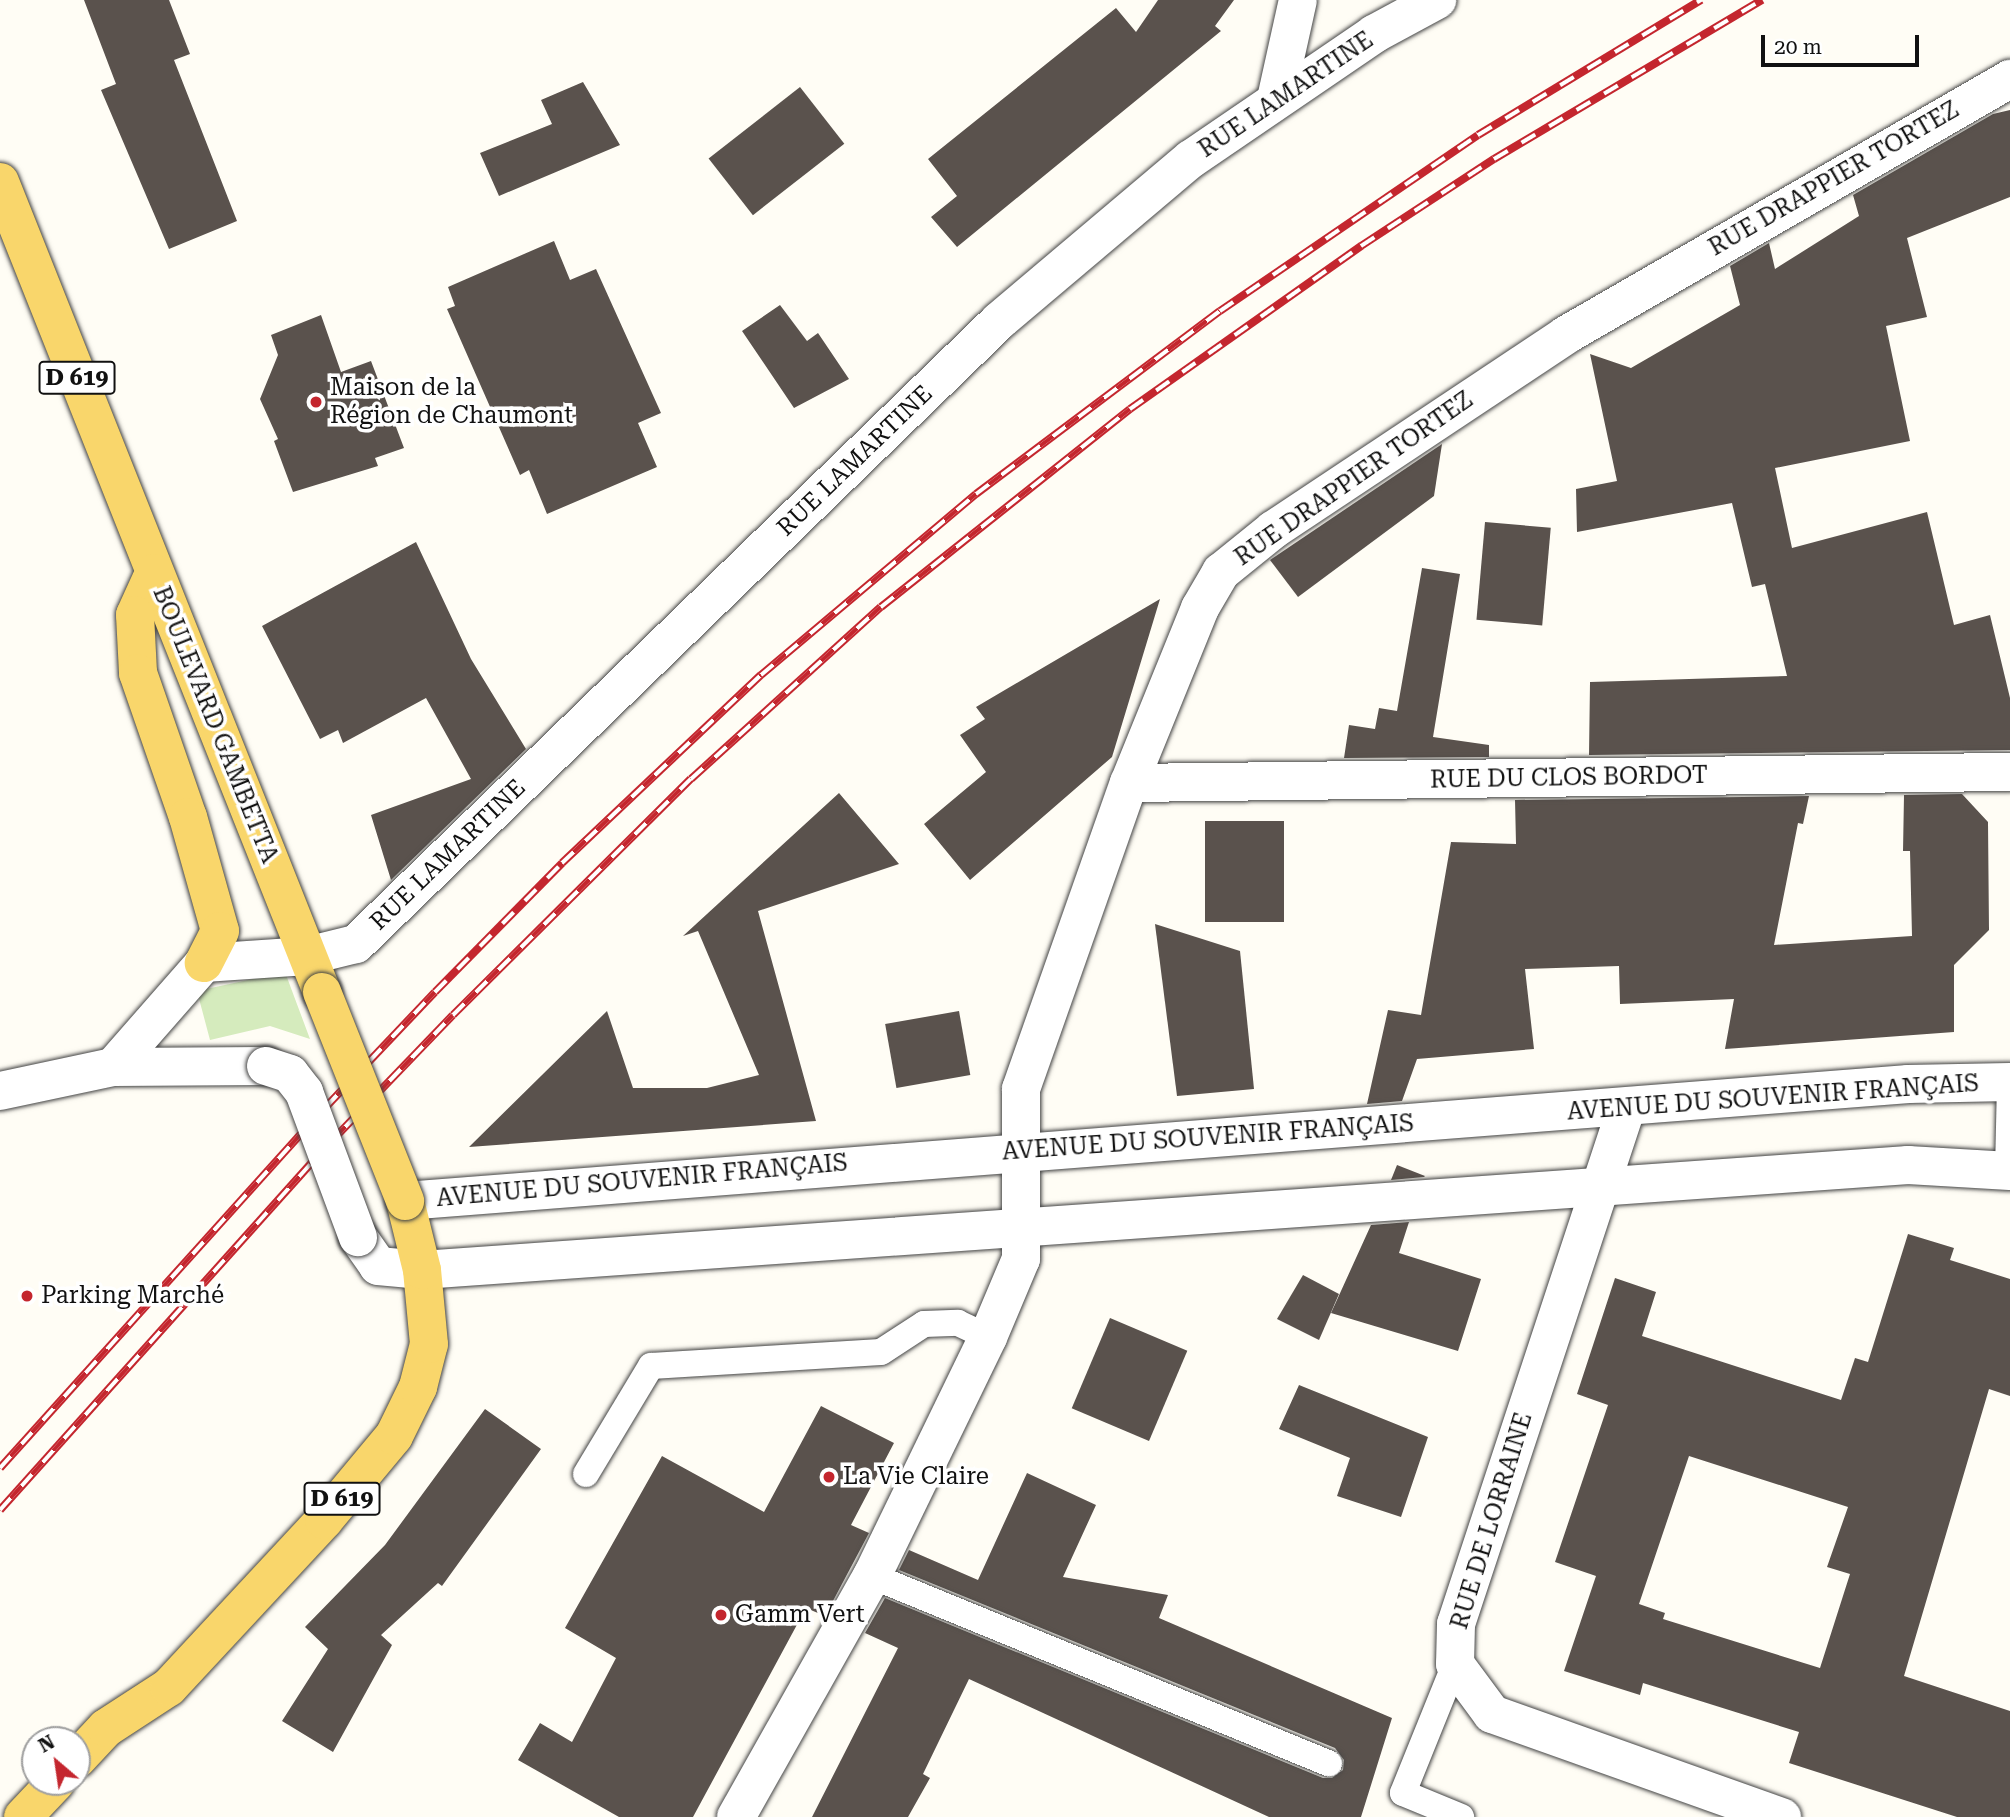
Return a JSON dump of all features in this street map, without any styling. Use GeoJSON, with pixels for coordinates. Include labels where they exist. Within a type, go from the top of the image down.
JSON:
{"type":"FeatureCollection","features":[{"type":"Feature","properties":{"kind":"main road","name":"BOULEVARD GAMBETTA"},"geometry":{"type":"LineString","coordinates":[[0,182],[405,1201],[422,1269]]}},
{"type":"Feature","properties":{"kind":"main road"},"geometry":{"type":"LineString","coordinates":[[154,573],[135,615],[138,673],[188,817],[220,931],[204,964]]}},
{"type":"Feature","properties":{"kind":"main road","name":"D 619"},"geometry":{"type":"LineString","coordinates":[[91,1744],[106,1728],[169,1686],[324,1520],[394,1436],[418,1387],[429,1344],[422,1269]]}},
{"type":"Feature","properties":{"kind":"main road"},"geometry":{"type":"LineString","coordinates":[[23,1817],[43,1796]]}},
{"type":"Feature","properties":{"kind":"street"},"geometry":{"type":"LineString","coordinates":[[1276,99],[1298,0]]}},
{"type":"Feature","properties":{"kind":"street","name":"RUE LAMARTINE"},"geometry":{"type":"LineString","coordinates":[[204,964],[307,956],[356,944],[999,321],[1191,159],[1374,34],[1437,0]]}},
{"type":"Feature","properties":{"kind":"street","name":"RUE DRAPPIER TORTEZ"},"geometry":{"type":"LineString","coordinates":[[736,1817],[872,1576],[988,1337],[1021,1259],[1021,1089],[1129,783],[1200,608],[1221,572],[1273,530],[1566,335],[2010,79]]}},
{"type":"Feature","properties":{"kind":"street","name":"RUE DU CLOS BORDOT"},"geometry":{"type":"LineString","coordinates":[[1129,783],[2010,772]]}},
{"type":"Feature","properties":{"kind":"street"},"geometry":{"type":"LineString","coordinates":[[113,1067],[204,964]]}},
{"type":"Feature","properties":{"kind":"street"},"geometry":{"type":"LineString","coordinates":[[0,1091],[113,1067],[266,1066],[289,1074],[304,1092],[358,1237],[378,1266],[422,1269],[1020,1225],[1599,1190],[1908,1165],[2009,1171]]}},
{"type":"Feature","properties":{"kind":"street","name":"AVENUE DU SOUVENIR FRANÇAIS"},"geometry":{"type":"LineString","coordinates":[[405,1201],[1021,1150],[1626,1109],[1908,1084],[2010,1082]]}},
{"type":"Feature","properties":{"kind":"street","name":"RUE DE LORRAINE"},"geometry":{"type":"LineString","coordinates":[[1626,1109],[1456,1624],[1455,1664],[1492,1714],[1782,1817]]}},
{"type":"Feature","properties":{"kind":"lane"},"geometry":{"type":"LineString","coordinates":[[2009,1171],[2010,1082]]}},
{"type":"Feature","properties":{"kind":"lane"},"geometry":{"type":"LineString","coordinates":[[586,1474],[651,1366],[881,1352],[924,1324],[958,1323],[988,1337]]}},
{"type":"Feature","properties":{"kind":"lane"},"geometry":{"type":"LineString","coordinates":[[872,1576],[1329,1763]]}},
{"type":"Feature","properties":{"kind":"lane"},"geometry":{"type":"LineString","coordinates":[[1447,1814],[1403,1793],[1455,1664]]}},
{"type":"Feature","properties":{"kind":"green space"},"geometry":{"type":"Polygon","coordinates":[[[285,972],[310,1039],[270,1026],[210,1040],[197,991],[285,972]]]}},
{"type":"Feature","properties":{"kind":"building"},"geometry":{"type":"Polygon","coordinates":[[[84,0],[169,0],[190,54],[174,60],[237,221],[169,249],[101,90],[116,84],[84,0]]]}},
{"type":"Feature","properties":{"kind":"building"},"geometry":{"type":"Polygon","coordinates":[[[1158,0],[1234,0],[1215,26],[1221,31],[957,247],[931,217],[957,196],[928,159],[1116,8],[1136,32],[1158,0]]]}},
{"type":"Feature","properties":{"kind":"building"},"geometry":{"type":"Polygon","coordinates":[[[583,82],[620,145],[499,196],[480,153],[552,124],[541,100],[583,82]]]}},
{"type":"Feature","properties":{"kind":"building"},"geometry":{"type":"Polygon","coordinates":[[[800,87],[844,144],[753,215],[709,158],[800,87]]]}},
{"type":"Feature","properties":{"kind":"building"},"geometry":{"type":"Polygon","coordinates":[[[2010,110],[2010,197],[1907,238],[1927,317],[1886,326],[1910,441],[1775,468],[1792,548],[1927,512],[1954,625],[1990,615],[2010,698],[2010,750],[1589,755],[1590,682],[1787,676],[1765,584],[1752,587],[1732,503],[1577,532],[1576,489],[1617,481],[1590,354],[1631,368],[1740,305],[1730,266],[1769,243],[1775,269],[1859,216],[1853,195],[1993,114],[2010,110]]]}},
{"type":"Feature","properties":{"kind":"building"},"geometry":{"type":"Polygon","coordinates":[[[554,241],[570,280],[596,269],[661,413],[638,423],[657,467],[547,514],[529,470],[520,475],[447,309],[455,306],[448,287],[554,241]]]}},
{"type":"Feature","properties":{"kind":"building"},"geometry":{"type":"Polygon","coordinates":[[[780,305],[807,341],[818,333],[849,379],[794,408],[742,331],[780,305]]]}},
{"type":"Feature","properties":{"kind":"building"},"geometry":{"type":"Polygon","coordinates":[[[321,315],[341,372],[371,361],[404,448],[375,458],[378,466],[293,492],[274,441],[278,439],[260,399],[278,355],[271,335],[321,315]]]}},
{"type":"Feature","properties":{"kind":"building"},"geometry":{"type":"Polygon","coordinates":[[[1442,444],[1434,496],[1298,597],[1270,560],[1442,444]]]}},
{"type":"Feature","properties":{"kind":"building"},"geometry":{"type":"Polygon","coordinates":[[[1485,522],[1551,528],[1542,625],[1476,620],[1485,522]]]}},
{"type":"Feature","properties":{"kind":"building"},"geometry":{"type":"Polygon","coordinates":[[[416,542],[471,659],[526,749],[391,880],[371,815],[471,779],[426,698],[343,743],[338,730],[320,739],[262,626],[416,542]]]}},
{"type":"Feature","properties":{"kind":"building"},"geometry":{"type":"Polygon","coordinates":[[[1422,568],[1460,574],[1433,737],[1489,745],[1489,757],[1344,758],[1349,725],[1375,729],[1379,708],[1397,711],[1422,568]]]}},
{"type":"Feature","properties":{"kind":"building"},"geometry":{"type":"Polygon","coordinates":[[[1160,599],[1112,757],[970,880],[924,824],[986,772],[960,735],[985,719],[976,707],[1160,599]]]}},
{"type":"Feature","properties":{"kind":"building"},"geometry":{"type":"Polygon","coordinates":[[[839,793],[899,864],[758,911],[816,1121],[469,1147],[607,1011],[633,1088],[707,1088],[759,1075],[698,931],[683,936],[839,793]]]}},
{"type":"Feature","properties":{"kind":"building"},"geometry":{"type":"Polygon","coordinates":[[[1962,794],[1988,822],[1989,930],[1954,965],[1954,1032],[1725,1049],[1734,999],[1620,1004],[1619,966],[1525,969],[1534,1049],[1417,1059],[1402,1101],[1367,1104],[1388,1010],[1421,1015],[1451,842],[1516,844],[1515,800],[1809,796],[1803,824],[1798,823],[1774,945],[1912,936],[1910,851],[1903,851],[1904,795],[1962,794]]]}},
{"type":"Feature","properties":{"kind":"building"},"geometry":{"type":"Polygon","coordinates":[[[1205,821],[1284,821],[1284,922],[1205,922],[1205,821]]]}},
{"type":"Feature","properties":{"kind":"building"},"geometry":{"type":"Polygon","coordinates":[[[1155,924],[1240,951],[1254,1089],[1177,1096],[1155,924]]]}},
{"type":"Feature","properties":{"kind":"building"},"geometry":{"type":"Polygon","coordinates":[[[959,1011],[970,1075],[896,1088],[885,1024],[959,1011]]]}},
{"type":"Feature","properties":{"kind":"building"},"geometry":{"type":"Polygon","coordinates":[[[1397,1165],[1425,1176],[1391,1180],[1397,1165]]]}},
{"type":"Feature","properties":{"kind":"building"},"geometry":{"type":"Polygon","coordinates":[[[1409,1222],[1399,1253],[1481,1279],[1458,1351],[1331,1313],[1371,1225],[1409,1222]]]}},
{"type":"Feature","properties":{"kind":"building"},"geometry":{"type":"Polygon","coordinates":[[[1908,1234],[1954,1248],[1950,1260],[2010,1279],[2010,1396],[1989,1389],[1904,1676],[2010,1711],[2010,1817],[1957,1817],[1789,1763],[1799,1732],[1643,1683],[1640,1695],[1564,1671],[1596,1576],[1555,1562],[1608,1405],[1577,1394],[1615,1278],[1656,1292],[1642,1336],[1841,1400],[1855,1358],[1868,1362],[1908,1234]],[[1689,1456],[1639,1604],[1665,1613],[1663,1619],[1820,1668],[1850,1574],[1827,1567],[1848,1507],[1689,1456]]]}},
{"type":"Feature","properties":{"kind":"building"},"geometry":{"type":"Polygon","coordinates":[[[1303,1275],[1339,1294],[1319,1340],[1277,1319],[1303,1275]]]}},
{"type":"Feature","properties":{"kind":"building"},"geometry":{"type":"Polygon","coordinates":[[[1110,1318],[1187,1351],[1149,1441],[1072,1408],[1110,1318]]]}},
{"type":"Feature","properties":{"kind":"building"},"geometry":{"type":"Polygon","coordinates":[[[1299,1385],[1428,1437],[1401,1517],[1337,1496],[1350,1458],[1279,1429],[1299,1385]]]}},
{"type":"Feature","properties":{"kind":"building"},"geometry":{"type":"Polygon","coordinates":[[[821,1406],[894,1443],[851,1525],[869,1533],[825,1616],[806,1608],[693,1817],[619,1817],[518,1760],[540,1723],[572,1742],[616,1658],[565,1628],[662,1456],[764,1512],[821,1406]]]}},
{"type":"Feature","properties":{"kind":"building"},"geometry":{"type":"Polygon","coordinates":[[[485,1409],[541,1449],[442,1586],[438,1583],[381,1635],[392,1645],[333,1752],[282,1721],[328,1649],[305,1627],[385,1545],[485,1409]]]}},
{"type":"Feature","properties":{"kind":"building"},"geometry":{"type":"Polygon","coordinates":[[[1027,1473],[1096,1505],[1063,1577],[1168,1595],[1159,1618],[1392,1718],[1361,1817],[1269,1817],[969,1679],[923,1774],[930,1778],[908,1817],[812,1817],[898,1648],[865,1633],[885,1598],[1323,1778],[1332,1778],[1343,1770],[1344,1760],[1335,1748],[899,1570],[909,1550],[978,1580],[1027,1473]]]}},
{"type":"Feature","properties":{"kind":"railway"},"geometry":{"type":"LineString","coordinates":[[0,1468],[304,1130],[435,992],[562,863],[761,675],[976,494],[1220,311],[1478,135],[1701,0]]}},
{"type":"Feature","properties":{"kind":"railway"},"geometry":{"type":"LineString","coordinates":[[0,1510],[323,1150],[453,1015],[691,779],[881,607],[1130,409],[1361,246],[1494,159],[1762,0]]}},
{"type":"Feature","properties":{"kind":"place","name":"Maison de la Région de Chaumont"},"geometry":{"type":"Point","coordinates":[316,402]}},
{"type":"Feature","properties":{"kind":"place","name":"Parking Marché"},"geometry":{"type":"Point","coordinates":[27,1296]}},
{"type":"Feature","properties":{"kind":"place","name":"La Vie Claire"},"geometry":{"type":"Point","coordinates":[829,1477]}},
{"type":"Feature","properties":{"kind":"place","name":"Gamm Vert"},"geometry":{"type":"Point","coordinates":[721,1615]}}]}
